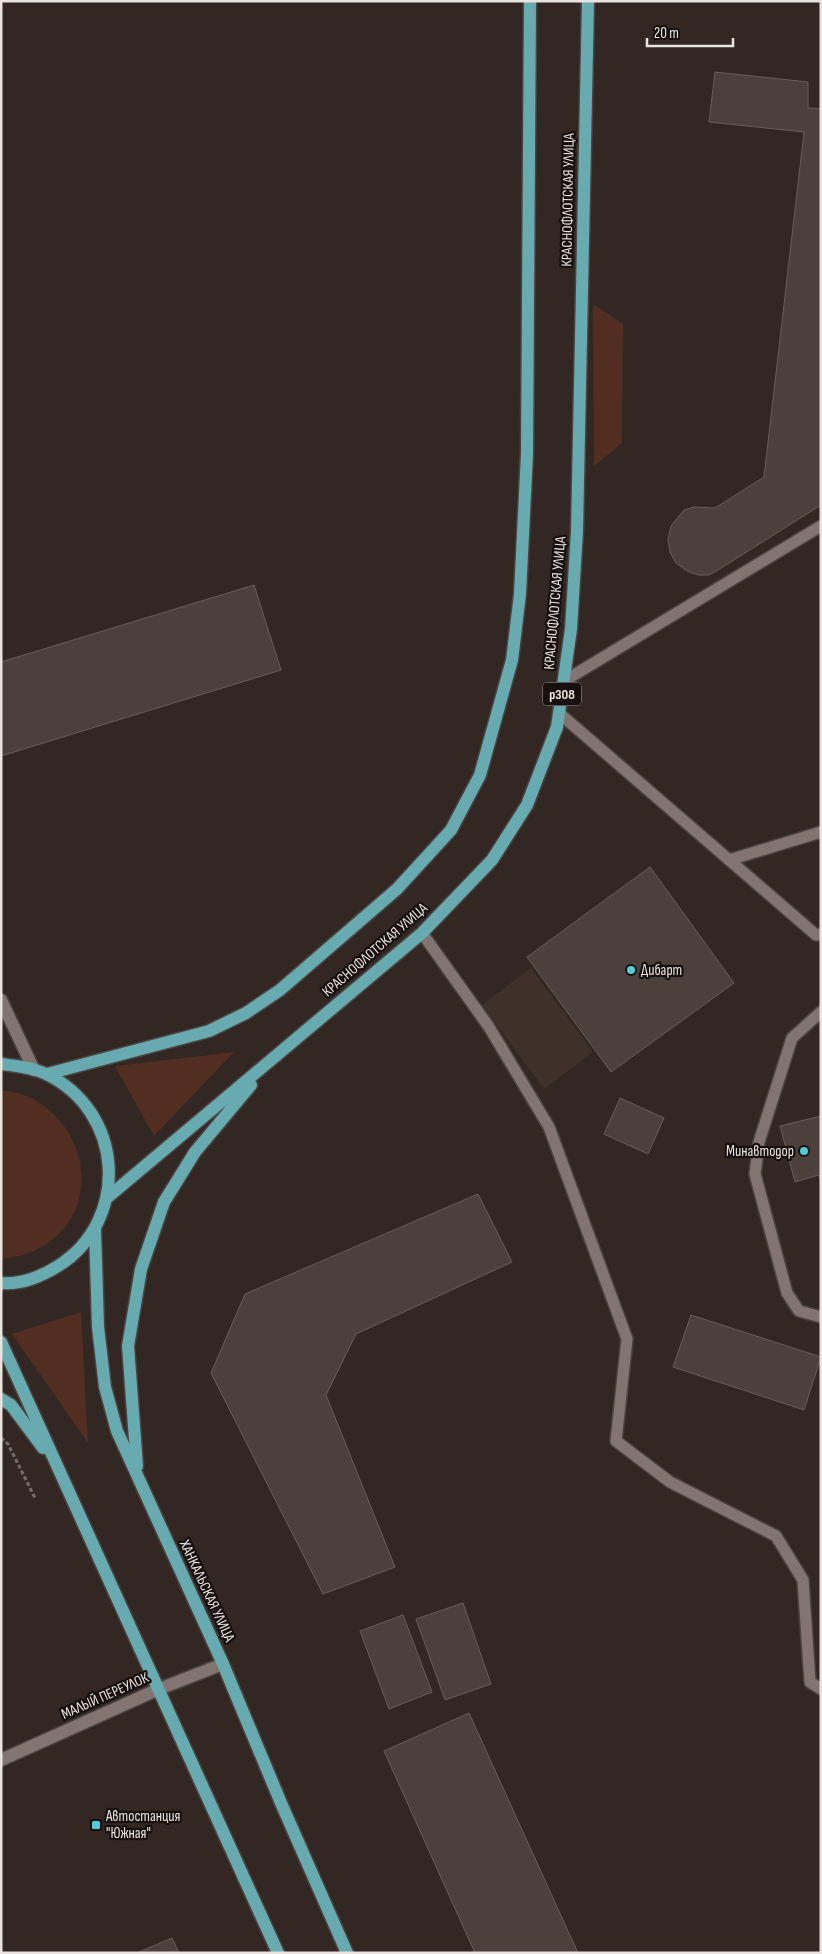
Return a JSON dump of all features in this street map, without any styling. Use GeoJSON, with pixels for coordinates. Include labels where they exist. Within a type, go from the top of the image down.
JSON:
{"type":"FeatureCollection","features":[{"type":"Feature","properties":{"kind":"main road"},"geometry":{"type":"LineString","coordinates":[[40,1072],[209,1031],[246,1013],[280,990],[404,882],[451,830],[480,775],[512,660],[520,594],[526,454],[530,1]]}},
{"type":"Feature","properties":{"kind":"main road","name":"КРАСНОФЛОТСКАЯ УЛИЦА"},"geometry":{"type":"LineString","coordinates":[[108,1197],[422,933],[492,860],[527,805],[557,727],[571,629],[577,531],[588,1]]}},
{"type":"Feature","properties":{"kind":"main road"},"geometry":{"type":"LineString","coordinates":[[137,1474],[128,1346],[141,1269],[164,1202],[195,1152],[272,1060]]}},
{"type":"Feature","properties":{"kind":"main road"},"geometry":{"type":"LineString","coordinates":[[1,1064],[40,1072],[77,1095],[98,1125],[109,1160],[108,1197],[95,1230],[73,1257],[43,1276],[1,1284]]}},
{"type":"Feature","properties":{"kind":"main road","name":"ХАНКАЛЬСКАЯ УЛИЦА"},"geometry":{"type":"LineString","coordinates":[[95,1230],[98,1327],[106,1387],[117,1431],[223,1664],[281,1803],[347,1953]]}},
{"type":"Feature","properties":{"kind":"main road"},"geometry":{"type":"LineString","coordinates":[[1,1342],[84,1521],[278,1953]]}},
{"type":"Feature","properties":{"kind":"main road"},"geometry":{"type":"LineString","coordinates":[[1,1399],[11,1405],[56,1464]]}},
{"type":"Feature","properties":{"kind":"street"},"geometry":{"type":"LineString","coordinates":[[1,1000],[40,1072]]}},
{"type":"Feature","properties":{"kind":"street","name":"МАЛЫЙ ПЕРЕУЛОК"},"geometry":{"type":"LineString","coordinates":[[1,1760],[159,1689],[223,1664]]}},
{"type":"Feature","properties":{"kind":"lane"},"geometry":{"type":"LineString","coordinates":[[564,681],[821,526]]}},
{"type":"Feature","properties":{"kind":"lane"},"geometry":{"type":"LineString","coordinates":[[559,713],[816,936],[821,934]]}},
{"type":"Feature","properties":{"kind":"lane"},"geometry":{"type":"LineString","coordinates":[[729,860],[821,832]]}},
{"type":"Feature","properties":{"kind":"lane"},"geometry":{"type":"LineString","coordinates":[[422,933],[489,1027],[549,1127],[627,1340],[616,1441],[670,1482],[776,1536],[803,1580],[810,1682],[821,1689]]}},
{"type":"Feature","properties":{"kind":"lane"},"geometry":{"type":"LineString","coordinates":[[821,1012],[792,1038],[759,1142],[755,1174],[786,1293],[799,1311],[821,1317]]}},
{"type":"Feature","properties":{"kind":"path"},"geometry":{"type":"LineString","coordinates":[[1,1438],[8,1444],[35,1498]]}},
{"type":"Feature","properties":{"kind":"shaded area"},"geometry":{"type":"Polygon","coordinates":[[[593,304],[623,324],[622,443],[594,466],[593,304]]]}},
{"type":"Feature","properties":{"kind":"shaded area"},"geometry":{"type":"Polygon","coordinates":[[[531,968],[593,1052],[544,1089],[482,1005],[531,968]]]}},
{"type":"Feature","properties":{"kind":"shaded area"},"geometry":{"type":"Polygon","coordinates":[[[234,1052],[154,1136],[115,1066],[116,1066],[234,1052]]]}},
{"type":"Feature","properties":{"kind":"shaded area"},"geometry":{"type":"Polygon","coordinates":[[[1,1091],[18,1093],[29,1097],[40,1103],[60,1120],[71,1137],[79,1156],[82,1176],[80,1195],[73,1214],[62,1231],[45,1245],[34,1251],[1,1259],[1,1091]]]}},
{"type":"Feature","properties":{"kind":"shaded area"},"geometry":{"type":"Polygon","coordinates":[[[81,1312],[88,1443],[12,1334],[81,1312]]]}},
{"type":"Feature","properties":{"kind":"building"},"geometry":{"type":"Polygon","coordinates":[[[715,72],[808,82],[808,108],[821,109],[821,505],[718,570],[709,575],[698,575],[687,571],[676,563],[670,552],[668,539],[671,526],[684,510],[694,507],[715,508],[764,477],[804,132],[709,122],[715,72]]]}},
{"type":"Feature","properties":{"kind":"building"},"geometry":{"type":"Polygon","coordinates":[[[254,585],[281,670],[1,756],[1,662],[254,585]]]}},
{"type":"Feature","properties":{"kind":"building"},"geometry":{"type":"Polygon","coordinates":[[[650,867],[734,983],[611,1072],[527,957],[650,867]]]}},
{"type":"Feature","properties":{"kind":"building"},"geometry":{"type":"Polygon","coordinates":[[[620,1098],[664,1118],[648,1154],[604,1134],[620,1098]]]}},
{"type":"Feature","properties":{"kind":"building","name":"Минавтодор"},"geometry":{"type":"Polygon","coordinates":[[[821,1116],[821,1182],[819,1175],[795,1182],[780,1126],[821,1116]]]}},
{"type":"Feature","properties":{"kind":"building"},"geometry":{"type":"Polygon","coordinates":[[[478,1194],[512,1262],[356,1334],[326,1395],[395,1567],[323,1594],[211,1373],[245,1294],[478,1194]]]}},
{"type":"Feature","properties":{"kind":"building"},"geometry":{"type":"Polygon","coordinates":[[[691,1315],[821,1357],[804,1410],[673,1367],[691,1315]]]}},
{"type":"Feature","properties":{"kind":"building"},"geometry":{"type":"Polygon","coordinates":[[[463,1603],[491,1684],[445,1700],[416,1619],[463,1603]]]}},
{"type":"Feature","properties":{"kind":"building"},"geometry":{"type":"Polygon","coordinates":[[[403,1615],[432,1692],[389,1709],[360,1631],[403,1615]]]}},
{"type":"Feature","properties":{"kind":"building"},"geometry":{"type":"Polygon","coordinates":[[[469,1713],[578,1953],[475,1953],[384,1751],[469,1713]]]}},
{"type":"Feature","properties":{"kind":"building"},"geometry":{"type":"Polygon","coordinates":[[[172,1938],[179,1953],[137,1953],[172,1938]]]}},
{"type":"Feature","properties":{"kind":"place","name":"Дибарт"},"geometry":{"type":"Point","coordinates":[631,970]}},
{"type":"Feature","properties":{"kind":"place","name":"Минавтодор"},"geometry":{"type":"Point","coordinates":[804,1151]}},
{"type":"Feature","properties":{"kind":"place","name":"Автостанция \"Южная\""},"geometry":{"type":"Point","coordinates":[96,1825]}}]}
